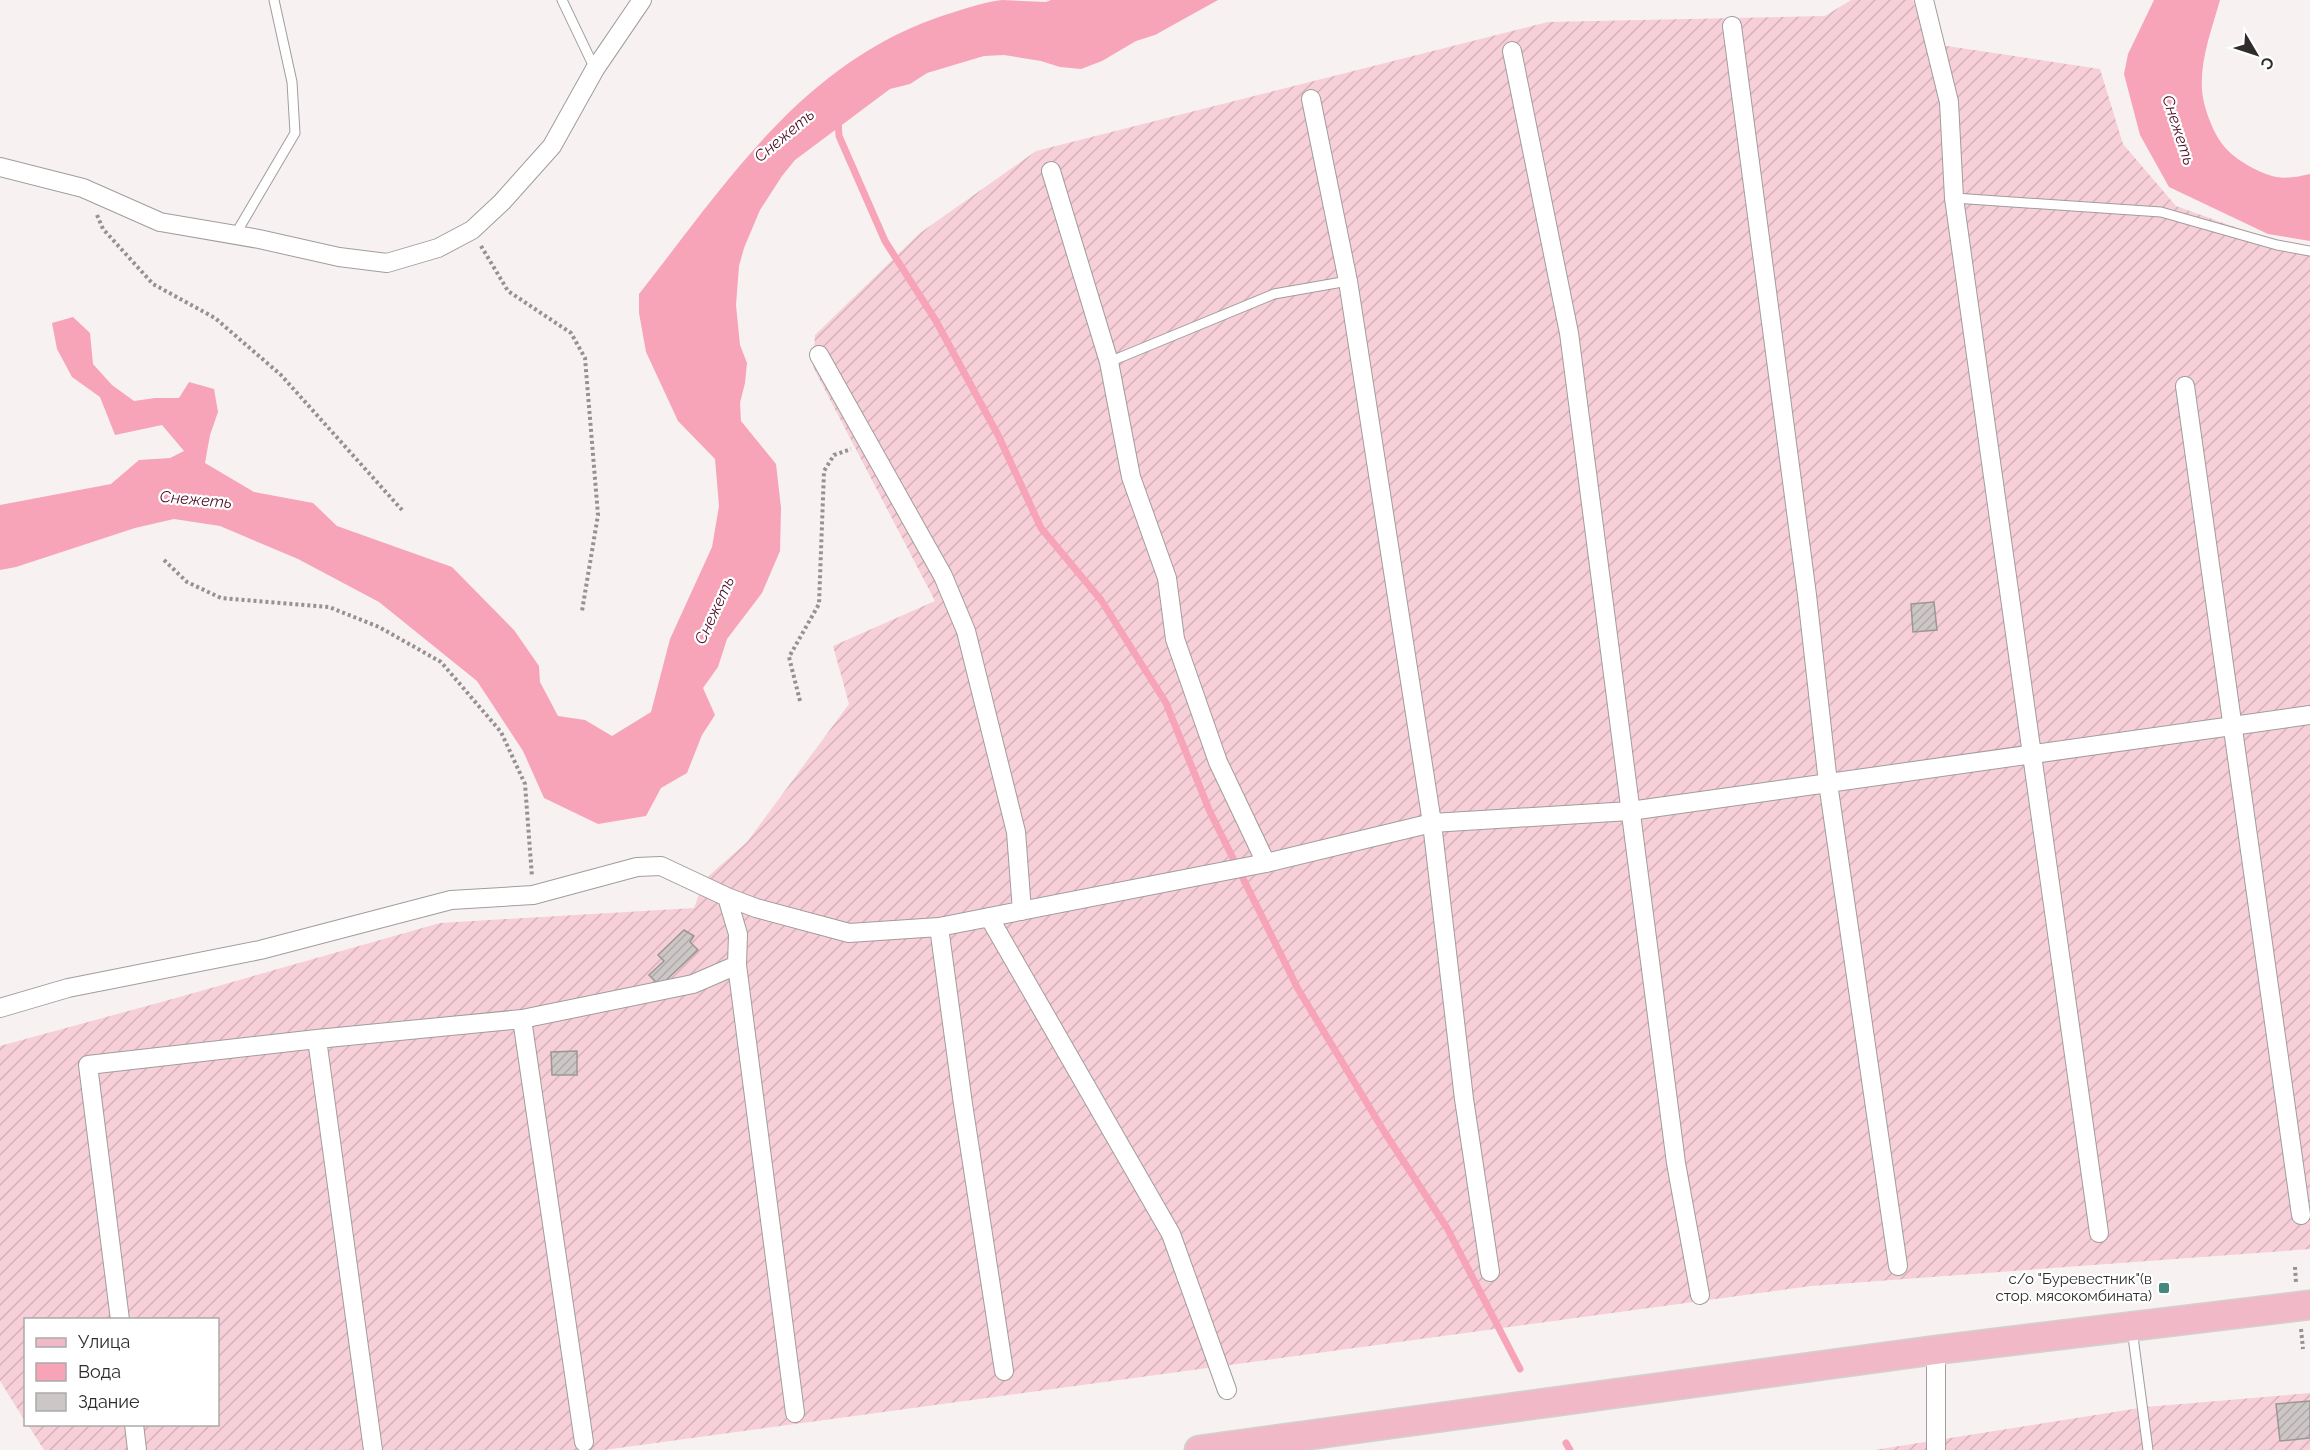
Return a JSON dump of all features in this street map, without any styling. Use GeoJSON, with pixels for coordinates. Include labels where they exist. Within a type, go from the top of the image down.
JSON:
{"type":"FeatureCollection","features":[{"type":"Feature","properties":{"kind":"main road"},"geometry":{"type":"LineString","coordinates":[[1198,1450],[1936,1350],[2310,1305]]}},
{"type":"Feature","properties":{"kind":"street"},"geometry":{"type":"LineString","coordinates":[[0,167],[83,188],[160,222],[339,257],[387,264],[438,248],[472,230],[501,202],[552,146],[595,69],[642,0]]}},
{"type":"Feature","properties":{"kind":"street"},"geometry":{"type":"LineString","coordinates":[[1924,0],[1949,102],[1954,198],[2099,1233]]}},
{"type":"Feature","properties":{"kind":"street"},"geometry":{"type":"LineString","coordinates":[[1732,26],[1807,595],[1828,783],[1898,1266]]}},
{"type":"Feature","properties":{"kind":"street"},"geometry":{"type":"LineString","coordinates":[[1512,51],[1569,333],[1676,1163],[1700,1295]]}},
{"type":"Feature","properties":{"kind":"street"},"geometry":{"type":"LineString","coordinates":[[1311,99],[1348,281],[1432,823],[1464,1099],[1490,1272]]}},
{"type":"Feature","properties":{"kind":"street"},"geometry":{"type":"LineString","coordinates":[[1051,171],[1109,362],[1131,477],[1167,578],[1175,639],[1218,762],[1266,863]]}},
{"type":"Feature","properties":{"kind":"street"},"geometry":{"type":"LineString","coordinates":[[819,355],[943,576],[966,631],[1017,832],[1022,911]]}},
{"type":"Feature","properties":{"kind":"street"},"geometry":{"type":"LineString","coordinates":[[2185,386],[2301,1215]]}},
{"type":"Feature","properties":{"kind":"street"},"geometry":{"type":"LineString","coordinates":[[0,1008],[68,988],[260,950],[451,900],[533,895],[637,867],[661,866],[756,908],[849,933],[939,927],[1266,863],[1432,823],[1630,811],[2310,716]]}},
{"type":"Feature","properties":{"kind":"street"},"geometry":{"type":"LineString","coordinates":[[727,897],[738,934],[737,965],[795,1413]]}},
{"type":"Feature","properties":{"kind":"street"},"geometry":{"type":"LineString","coordinates":[[989,917],[1171,1234],[1227,1390]]}},
{"type":"Feature","properties":{"kind":"street"},"geometry":{"type":"LineString","coordinates":[[939,927],[963,1104],[1004,1371]]}},
{"type":"Feature","properties":{"kind":"street"},"geometry":{"type":"LineString","coordinates":[[120,1318],[88,1065],[522,1019],[693,984],[737,965]]}},
{"type":"Feature","properties":{"kind":"street"},"geometry":{"type":"LineString","coordinates":[[522,1019],[584,1442]]}},
{"type":"Feature","properties":{"kind":"street"},"geometry":{"type":"LineString","coordinates":[[317,1039],[373,1450]]}},
{"type":"Feature","properties":{"kind":"street"},"geometry":{"type":"LineString","coordinates":[[1936,1350],[1936,1450]]}},
{"type":"Feature","properties":{"kind":"street"},"geometry":{"type":"LineString","coordinates":[[134,1426],[137,1450]]}},
{"type":"Feature","properties":{"kind":"lane"},"geometry":{"type":"LineString","coordinates":[[234,235],[294,133],[292,82],[273,0]]}},
{"type":"Feature","properties":{"kind":"lane"},"geometry":{"type":"LineString","coordinates":[[562,0],[595,69]]}},
{"type":"Feature","properties":{"kind":"lane"},"geometry":{"type":"LineString","coordinates":[[1954,198],[2161,212],[2277,245],[2310,250]]}},
{"type":"Feature","properties":{"kind":"lane"},"geometry":{"type":"LineString","coordinates":[[1109,362],[1274,294],[1348,281]]}},
{"type":"Feature","properties":{"kind":"lane"},"geometry":{"type":"LineString","coordinates":[[2131,1326],[2148,1450]]}},
{"type":"Feature","properties":{"kind":"path"},"geometry":{"type":"LineString","coordinates":[[83,188],[104,229],[153,284],[215,318],[281,375],[402,510]]}},
{"type":"Feature","properties":{"kind":"path"},"geometry":{"type":"LineString","coordinates":[[472,230],[508,291],[571,333],[585,358],[598,515],[582,611]]}},
{"type":"Feature","properties":{"kind":"path"},"geometry":{"type":"LineString","coordinates":[[800,700],[789,657],[819,604],[824,471],[834,455],[868,443]]}},
{"type":"Feature","properties":{"kind":"path"},"geometry":{"type":"LineString","coordinates":[[164,560],[187,582],[221,598],[329,607],[379,627],[441,662],[501,732],[525,784],[533,895]]}},
{"type":"Feature","properties":{"kind":"shaded area"},"geometry":{"type":"Polygon","coordinates":[[[1851,0],[1913,0],[1927,43],[2100,69],[2123,144],[2176,206],[2310,254],[2310,1249],[1811,1286],[604,1450],[44,1450],[29,1426],[219,1426],[219,1318],[24,1318],[24,1419],[0,1381],[0,1046],[440,923],[694,908],[704,880],[747,842],[849,704],[833,646],[935,601],[813,367],[815,335],[920,233],[1036,151],[1548,22],[1825,16],[1851,0]]]}},
{"type":"Feature","properties":{"kind":"shaded area"},"geometry":{"type":"Polygon","coordinates":[[[2310,1393],[2310,1450],[1874,1450],[2146,1407],[2310,1393]]]}},
{"type":"Feature","properties":{"kind":"water","name":"Снежеть"},"geometry":{"type":"Polygon","coordinates":[[[1002,0],[1046,2],[1051,0],[1218,0],[1155,35],[1136,41],[1102,61],[1081,69],[1004,55],[984,56],[927,73],[910,84],[890,89],[795,160],[782,176],[760,210],[744,248],[739,266],[736,305],[740,345],[747,363],[740,403],[741,421],[776,464],[781,508],[780,551],[762,593],[727,639],[718,667],[703,688],[715,715],[702,735],[687,773],[661,788],[646,816],[598,824],[544,798],[523,751],[477,681],[379,602],[298,559],[220,526],[174,519],[135,528],[16,567],[0,570],[0,505],[111,484],[139,460],[170,458],[184,451],[162,425],[115,435],[100,397],[72,377],[57,349],[52,323],[73,317],[90,333],[93,364],[112,385],[134,401],[179,398],[189,382],[214,389],[218,412],[210,435],[205,463],[254,492],[313,503],[337,526],[452,567],[514,630],[539,666],[540,682],[558,716],[585,720],[612,736],[651,712],[670,639],[712,547],[719,506],[715,459],[678,421],[646,352],[639,313],[639,294],[735,172],[804,98],[844,66],[887,39],[936,18],[1002,0]]]}},
{"type":"Feature","properties":{"kind":"water","name":"Снежеть"},"geometry":{"type":"Polygon","coordinates":[[[2154,0],[2220,0],[2203,67],[2202,90],[2209,119],[2223,145],[2250,167],[2279,177],[2310,174],[2310,241],[2268,234],[2169,187],[2140,135],[2124,74],[2128,54],[2154,0]]]}},
{"type":"Feature","properties":{"kind":"building"},"geometry":{"type":"Polygon","coordinates":[[[1934,602],[1937,630],[1913,632],[1911,604],[1934,602]]]}},
{"type":"Feature","properties":{"kind":"building"},"geometry":{"type":"Polygon","coordinates":[[[684,930],[694,936],[690,942],[698,950],[660,986],[649,975],[664,961],[658,955],[684,930]]]}},
{"type":"Feature","properties":{"kind":"building"},"geometry":{"type":"Polygon","coordinates":[[[577,1051],[577,1075],[552,1075],[551,1052],[577,1051]]]}},
{"type":"Feature","properties":{"kind":"building"},"geometry":{"type":"Polygon","coordinates":[[[2310,1401],[2310,1438],[2280,1441],[2276,1404],[2310,1401]]]}},
{"type":"Feature","properties":{"kind":"waterway"},"geometry":{"type":"LineString","coordinates":[[838,120],[839,136],[885,241],[936,321],[998,435],[1041,528],[1101,600],[1166,703],[1210,812],[1298,989],[1385,1133],[1447,1228],[1520,1369]]}},
{"type":"Feature","properties":{"kind":"waterway"},"geometry":{"type":"LineString","coordinates":[[1566,1443],[1570,1450]]}},
{"type":"Feature","properties":{"kind":"place","name":"с/о \"Буревестник\"(в стор. мясокомбината)"},"geometry":{"type":"Point","coordinates":[2164,1288]}}]}
